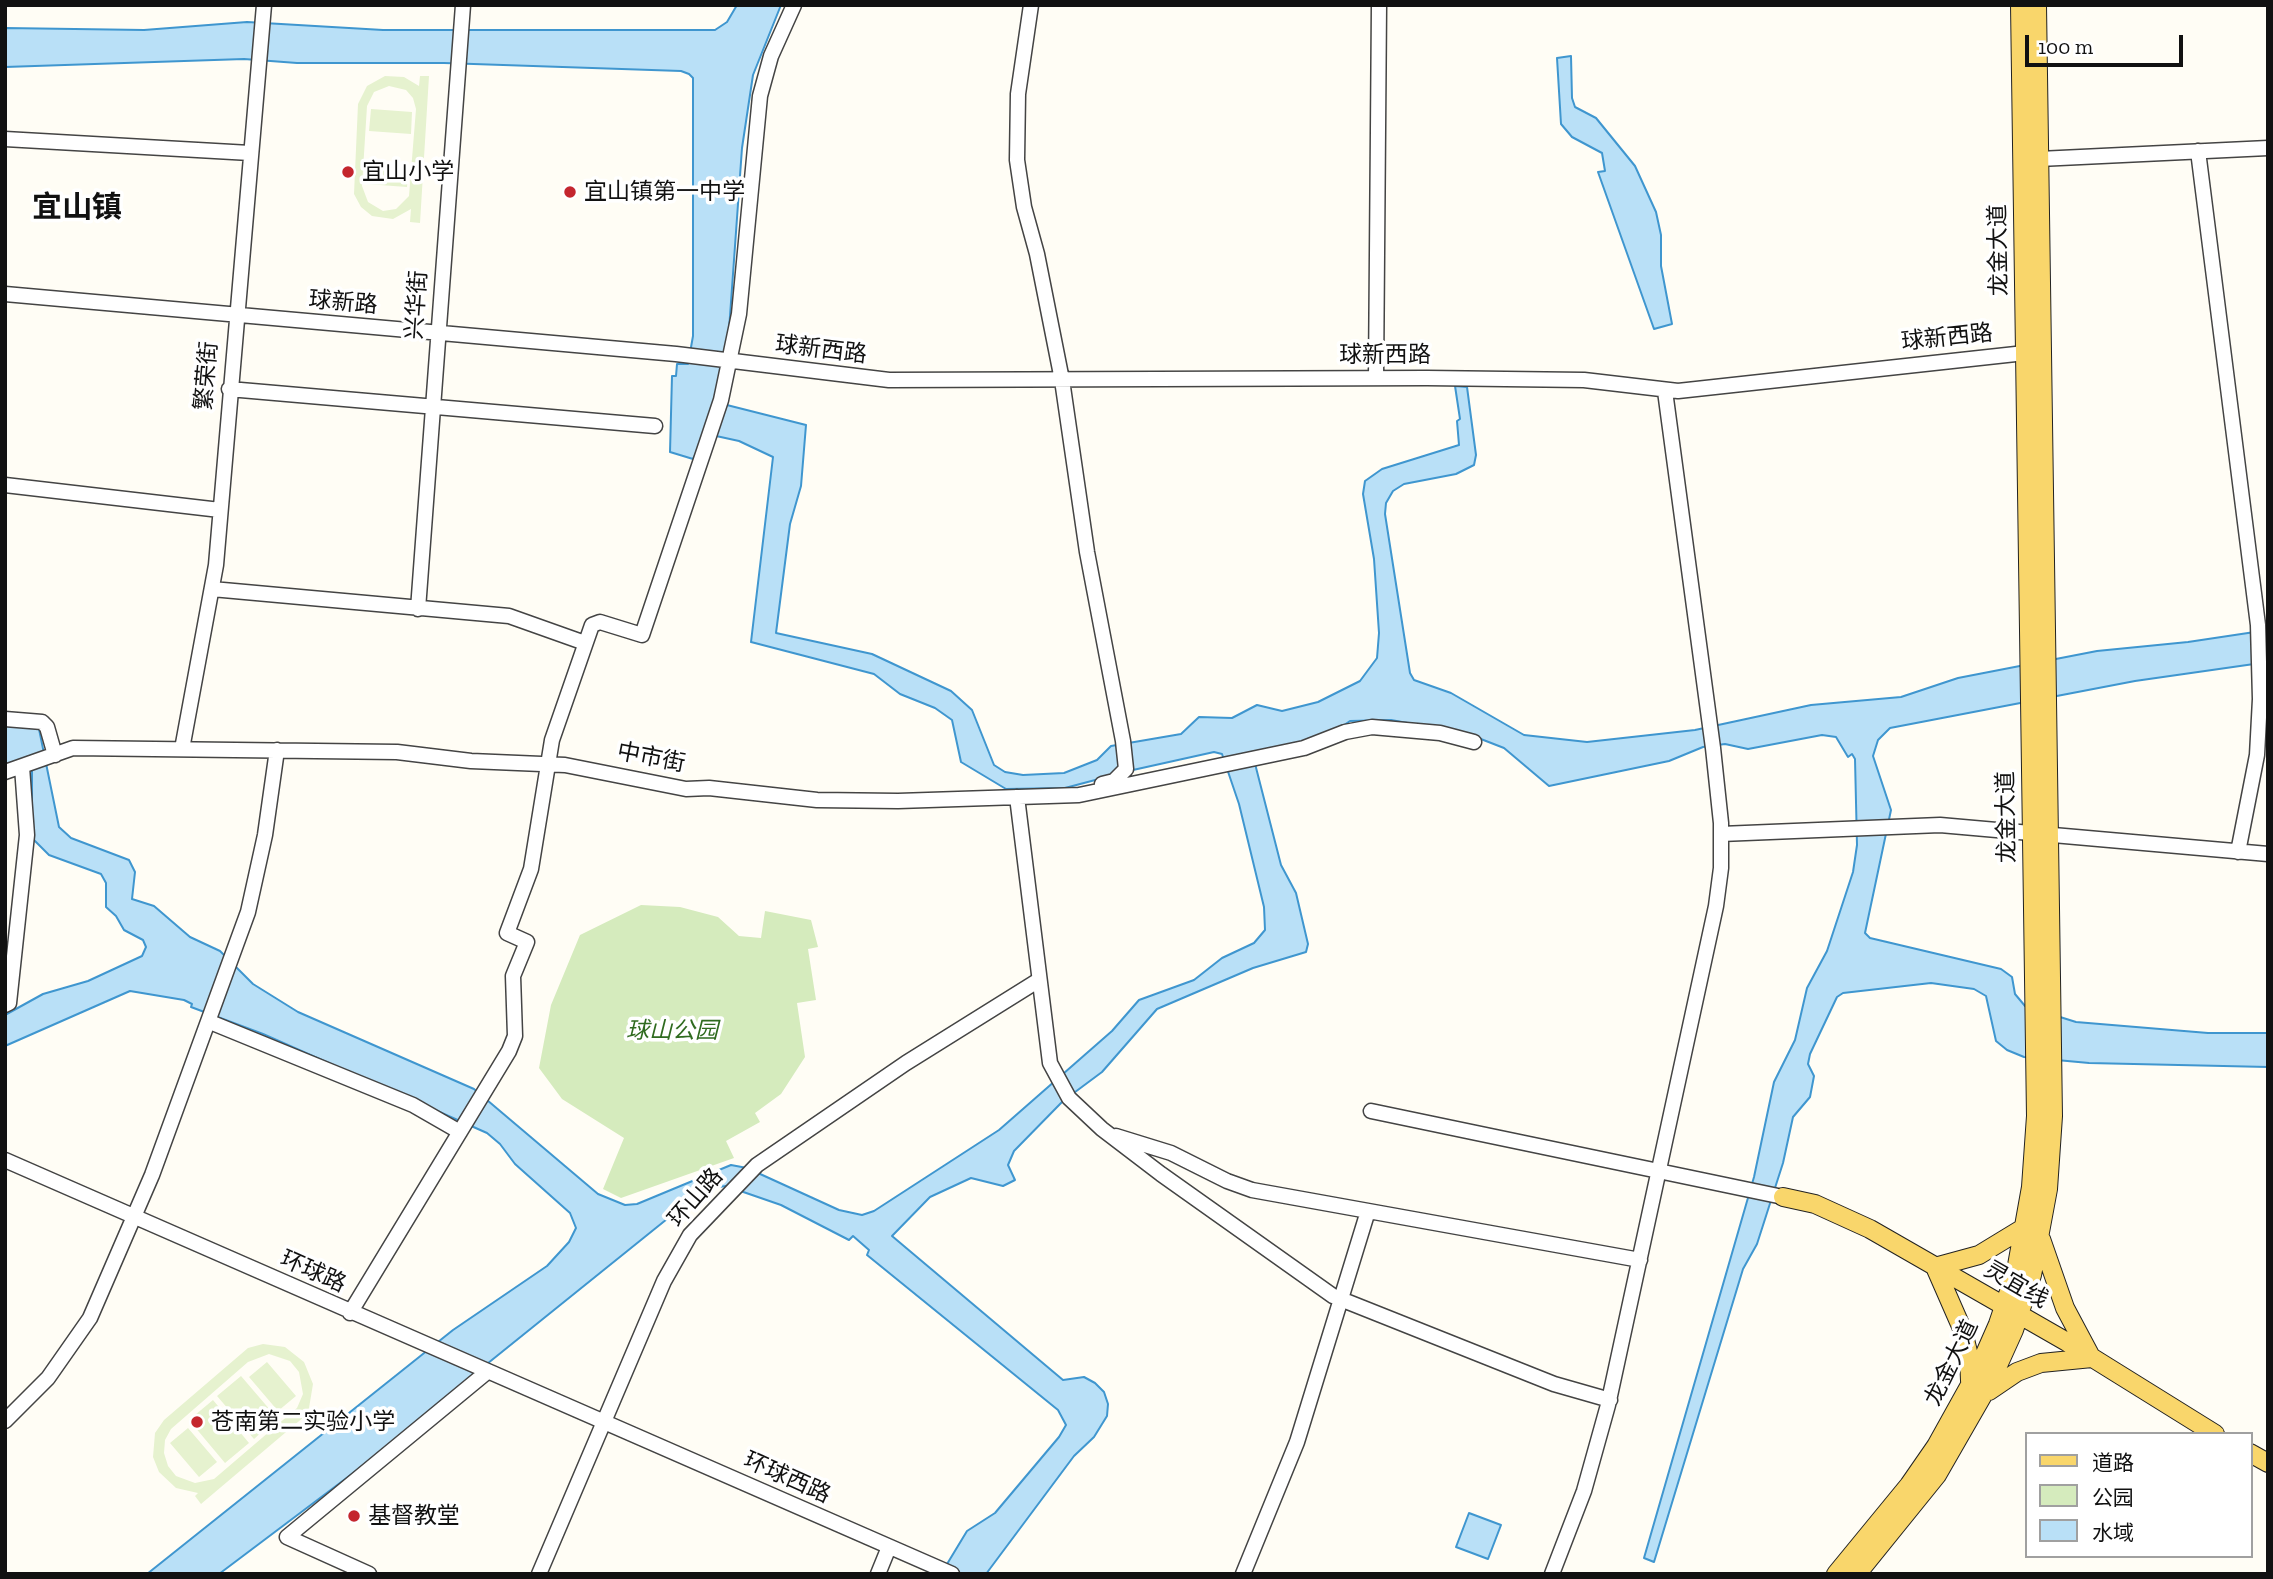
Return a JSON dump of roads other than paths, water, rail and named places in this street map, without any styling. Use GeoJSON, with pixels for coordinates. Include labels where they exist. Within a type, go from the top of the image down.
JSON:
{"type":"FeatureCollection","features":[{"type":"Feature","properties":{"kind":"main road","name":"龙金大道"},"geometry":{"type":"LineString","coordinates":[[1857,1574],[1937,1475],[2012,1311],[2033,1231],[2034,1151],[2044,1068],[2033,352],[2020,5]]}},
{"type":"Feature","properties":{"kind":"main road","name":"龙金大道"},"geometry":{"type":"LineString","coordinates":[[2033,352],[2039,159],[2037,5]]}},
{"type":"Feature","properties":{"kind":"main road","name":"灵宜线"},"geometry":{"type":"LineString","coordinates":[[1783,1197],[1835,1212],[1935,1266],[2212,1432]]}},
{"type":"Feature","properties":{"kind":"main road"},"geometry":{"type":"LineString","coordinates":[[2033,1231],[2065,1308],[2092,1358],[2053,1360],[2029,1367],[1976,1392],[1967,1344],[1935,1266],[1979,1255],[2033,1231]]}},
{"type":"Feature","properties":{"kind":"main road","name":"龙金大道"},"geometry":{"type":"LineString","coordinates":[[1836,1574],[1909,1485],[1976,1392]]}},
{"type":"Feature","properties":{"kind":"main road"},"geometry":{"type":"LineString","coordinates":[[2252,1454],[2268,1463]]}},
{"type":"Feature","properties":{"kind":"street","name":"兴华街"},"geometry":{"type":"LineString","coordinates":[[418,609],[463,5]]}},
{"type":"Feature","properties":{"kind":"street"},"geometry":{"type":"LineString","coordinates":[[351,1313],[509,1051],[517,1027],[513,976],[527,942],[507,933],[531,869],[557,722],[592,625],[600,622],[642,635],[721,400],[742,290],[758,105],[771,56],[794,5]]}},
{"type":"Feature","properties":{"kind":"street"},"geometry":{"type":"LineString","coordinates":[[1031,5],[1018,94],[1017,160],[1024,208],[1037,254],[1062,380],[1087,552],[1126,769],[1114,781],[1056,795]]}},
{"type":"Feature","properties":{"kind":"street"},"geometry":{"type":"LineString","coordinates":[[1376,378],[1379,5]]}},
{"type":"Feature","properties":{"kind":"street","name":"繁荣街"},"geometry":{"type":"LineString","coordinates":[[182,749],[212,589],[263,12]]}},
{"type":"Feature","properties":{"kind":"street"},"geometry":{"type":"LineString","coordinates":[[5,139],[250,153]]}},
{"type":"Feature","properties":{"kind":"street"},"geometry":{"type":"LineString","coordinates":[[2039,159],[2268,148]]}},
{"type":"Feature","properties":{"kind":"street"},"geometry":{"type":"LineString","coordinates":[[2198,151],[2258,625],[2257,755],[2238,852]]}},
{"type":"Feature","properties":{"kind":"street","name":"球新路"},"geometry":{"type":"LineString","coordinates":[[5,293],[438,335],[676,354]]}},
{"type":"Feature","properties":{"kind":"street","name":"球新西路"},"geometry":{"type":"LineString","coordinates":[[676,354],[889,380],[1584,380],[1665,391],[2033,352]]}},
{"type":"Feature","properties":{"kind":"street"},"geometry":{"type":"LineString","coordinates":[[229,389],[655,426]]}},
{"type":"Feature","properties":{"kind":"street"},"geometry":{"type":"LineString","coordinates":[[1552,1574],[1584,1491],[1610,1400],[1717,896],[1721,834],[1713,748],[1665,391]]}},
{"type":"Feature","properties":{"kind":"street"},"geometry":{"type":"LineString","coordinates":[[5,485],[220,510]]}},
{"type":"Feature","properties":{"kind":"street"},"geometry":{"type":"LineString","coordinates":[[212,589],[509,616],[585,643]]}},
{"type":"Feature","properties":{"kind":"street"},"geometry":{"type":"LineString","coordinates":[[5,719],[42,722],[47,727],[53,755]]}},
{"type":"Feature","properties":{"kind":"street"},"geometry":{"type":"LineString","coordinates":[[1056,795],[1079,795],[1304,748],[1354,730],[1372,727],[1440,733],[1474,742]]}},
{"type":"Feature","properties":{"kind":"street","name":"中市街"},"geometry":{"type":"LineString","coordinates":[[5,772],[73,748],[397,752],[471,761],[549,763],[591,768],[686,789],[709,789],[782,798],[898,801],[1056,795]]}},
{"type":"Feature","properties":{"kind":"street"},"geometry":{"type":"LineString","coordinates":[[5,1421],[48,1378],[84,1328],[106,1288],[134,1219],[234,952],[261,861],[277,750]]}},
{"type":"Feature","properties":{"kind":"street"},"geometry":{"type":"LineString","coordinates":[[5,1005],[9,1003],[11,931],[27,835],[24,766]]}},
{"type":"Feature","properties":{"kind":"street"},"geometry":{"type":"LineString","coordinates":[[1017,797],[1050,1063],[1069,1098],[1108,1134],[1341,1301],[1554,1384],[1610,1400]]}},
{"type":"Feature","properties":{"kind":"street"},"geometry":{"type":"LineString","coordinates":[[1721,834],[1940,825],[2268,854]]}},
{"type":"Feature","properties":{"kind":"street","name":"环山路"},"geometry":{"type":"LineString","coordinates":[[539,1574],[673,1264],[690,1236],[757,1164],[906,1063],[1039,980]]}},
{"type":"Feature","properties":{"kind":"street"},"geometry":{"type":"LineString","coordinates":[[210,1021],[413,1105],[461,1129]]}},
{"type":"Feature","properties":{"kind":"street"},"geometry":{"type":"LineString","coordinates":[[1371,1111],[1783,1197]]}},
{"type":"Feature","properties":{"kind":"street"},"geometry":{"type":"LineString","coordinates":[[1108,1134],[1171,1153],[1243,1187],[1640,1260]]}},
{"type":"Feature","properties":{"kind":"street","name":"环球路"},"geometry":{"type":"LineString","coordinates":[[5,1160],[134,1219],[604,1423]]}},
{"type":"Feature","properties":{"kind":"street"},"geometry":{"type":"LineString","coordinates":[[1243,1574],[1293,1454],[1368,1210]]}},
{"type":"Feature","properties":{"kind":"street"},"geometry":{"type":"LineString","coordinates":[[369,1574],[287,1537],[486,1372]]}},
{"type":"Feature","properties":{"kind":"street","name":"环球西路"},"geometry":{"type":"LineString","coordinates":[[604,1423],[952,1574]]}},
{"type":"Feature","properties":{"kind":"street"},"geometry":{"type":"LineString","coordinates":[[878,1574],[889,1547]]}},
{"type":"Feature","properties":{"kind":"water"},"geometry":{"type":"Polygon","coordinates":[[[737,5],[781,5],[753,75],[742,148],[728,344],[715,402],[806,425],[801,486],[790,524],[776,633],[872,654],[951,691],[972,710],[994,765],[1005,772],[1023,775],[1064,773],[1097,760],[1111,746],[1181,734],[1199,717],[1232,718],[1257,705],[1282,711],[1318,702],[1360,681],[1377,658],[1379,633],[1374,559],[1363,494],[1365,481],[1382,469],[1459,445],[1457,421],[1460,419],[1455,386],[1467,387],[1476,455],[1474,465],[1456,474],[1404,484],[1393,491],[1386,503],[1385,514],[1410,673],[1414,680],[1451,693],[1524,735],[1587,742],[1695,730],[1811,705],[1901,697],[1958,678],[2097,651],[2188,642],[2268,630],[2268,662],[2135,681],[1890,728],[1878,740],[1873,756],[1891,810],[1865,933],[1870,938],[2001,969],[2012,977],[2015,994],[2025,1006],[2076,1022],[2208,1033],[2268,1033],[2268,1067],[2089,1063],[2024,1057],[2007,1050],[1996,1041],[1986,996],[1974,989],[1931,983],[1843,993],[1837,997],[1810,1054],[1808,1064],[1814,1076],[1810,1097],[1793,1117],[1783,1163],[1757,1244],[1743,1269],[1654,1562],[1644,1558],[1754,1177],[1774,1082],[1795,1040],[1807,988],[1827,951],[1853,872],[1857,845],[1855,759],[1852,754],[1848,757],[1836,737],[1822,735],[1748,749],[1725,744],[1703,747],[1669,761],[1549,786],[1504,748],[1468,734],[1391,720],[1350,721],[1331,734],[1290,747],[1252,752],[1281,865],[1296,893],[1308,944],[1306,952],[1253,968],[1157,1009],[1102,1072],[1063,1101],[1014,1151],[1008,1165],[1015,1180],[1003,1186],[971,1178],[930,1197],[892,1236],[1063,1380],[1084,1377],[1104,1392],[1108,1404],[1107,1416],[1094,1437],[1074,1456],[986,1574],[941,1574],[967,1531],[995,1513],[1059,1437],[1066,1425],[1058,1410],[867,1255],[869,1250],[853,1236],[849,1240],[781,1205],[726,1186],[712,1188],[672,1215],[472,1376],[425,1419],[219,1574],[147,1574],[453,1330],[547,1266],[569,1242],[576,1228],[570,1213],[515,1164],[500,1144],[487,1133],[263,1034],[191,1007],[192,1004],[184,1000],[130,991],[5,1046],[5,1015],[43,994],[88,981],[142,956],[146,947],[143,940],[124,930],[116,916],[106,907],[106,883],[101,874],[49,855],[32,838],[32,771],[28,763],[5,764],[5,723],[36,726],[39,729],[59,827],[71,838],[129,860],[135,872],[132,899],[154,906],[190,937],[220,951],[253,984],[298,1012],[474,1089],[598,1194],[625,1205],[637,1204],[731,1165],[747,1168],[839,1210],[862,1215],[874,1211],[999,1130],[1112,1031],[1139,1000],[1194,980],[1222,958],[1254,943],[1265,930],[1264,907],[1239,804],[1222,754],[1214,752],[1065,788],[1006,789],[961,762],[952,720],[935,708],[900,694],[874,674],[751,642],[773,457],[739,441],[707,434],[693,459],[670,452],[672,376],[676,376],[677,364],[688,364],[693,336],[693,78],[689,74],[681,71],[444,63],[297,63],[244,59],[5,67],[5,28],[144,30],[247,22],[383,30],[715,30],[727,22],[737,5]]]}},
{"type":"Feature","properties":{"kind":"water"},"geometry":{"type":"Polygon","coordinates":[[[1571,56],[1572,98],[1575,107],[1596,118],[1635,166],[1656,212],[1661,235],[1661,266],[1672,324],[1654,329],[1598,172],[1605,171],[1602,153],[1572,137],[1561,124],[1557,58],[1571,56]]]}},
{"type":"Feature","properties":{"kind":"water"},"geometry":{"type":"Polygon","coordinates":[[[1469,1513],[1501,1525],[1488,1559],[1456,1547],[1469,1513]]]}},
{"type":"Feature","properties":{"kind":"place","name":"宜山小学"},"geometry":{"type":"Point","coordinates":[348,172]}},
{"type":"Feature","properties":{"kind":"place","name":"宜山镇第一中学"},"geometry":{"type":"Point","coordinates":[570,192]}},
{"type":"Feature","properties":{"kind":"place","name":"苍南第二实验小学"},"geometry":{"type":"Point","coordinates":[197,1422]}},
{"type":"Feature","properties":{"kind":"place","name":"基督教堂"},"geometry":{"type":"Point","coordinates":[354,1516]}},
{"type":"Feature","properties":{"kind":"district","name":"宜山镇"},"geometry":{"type":"Point","coordinates":[77,208]}},
{"type":"Feature","properties":{"kind":"park label","name":"球山公园"},"geometry":{"type":"Point","coordinates":[672,1031]}}]}
